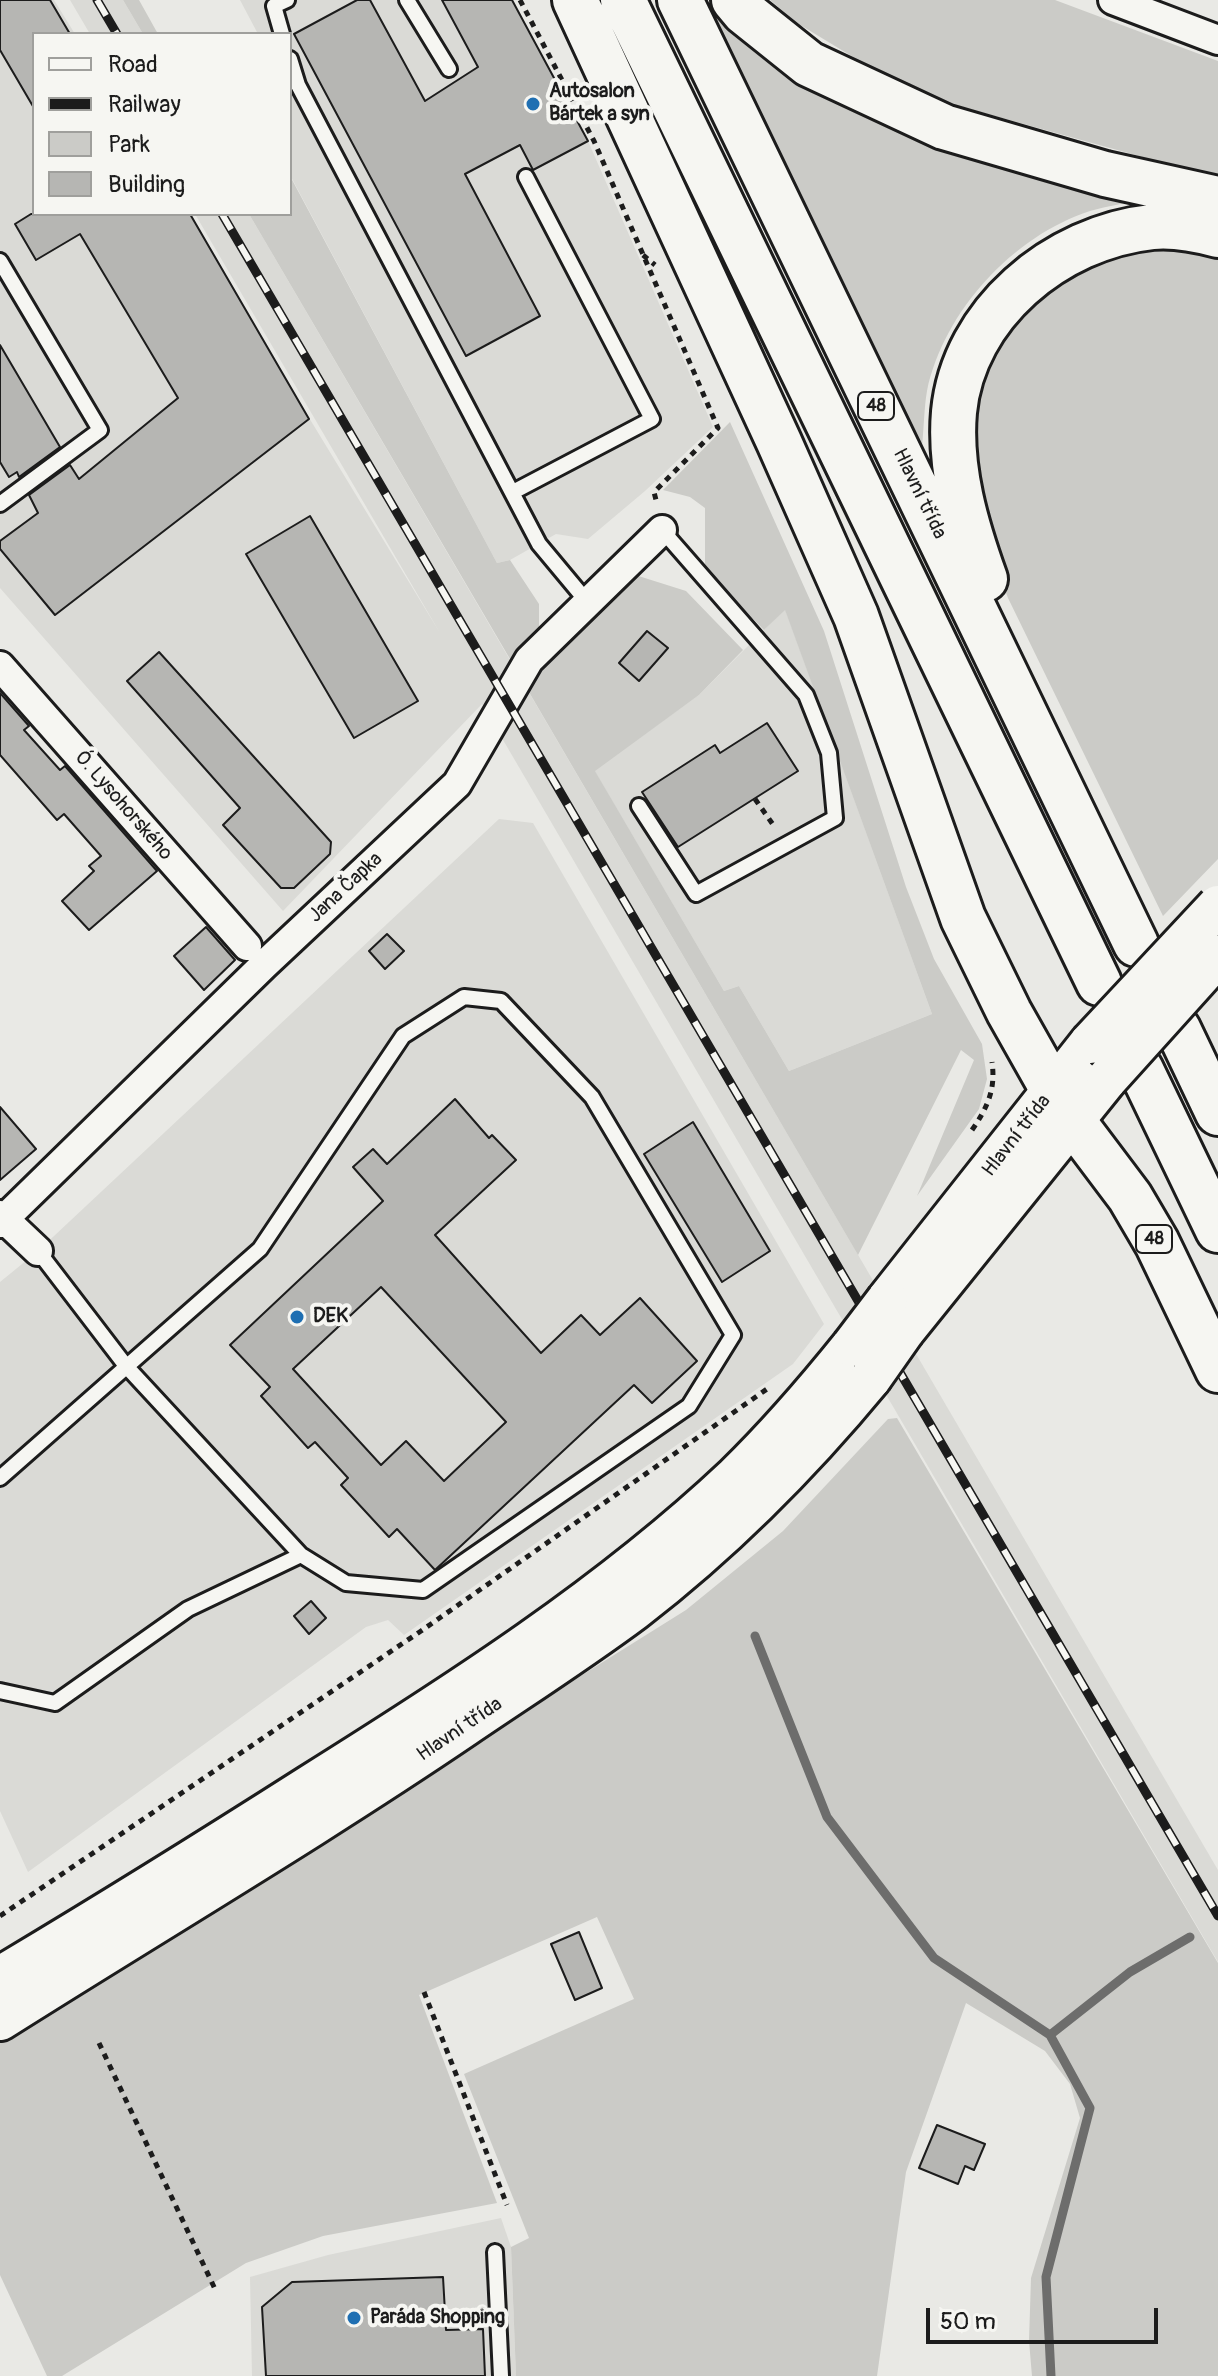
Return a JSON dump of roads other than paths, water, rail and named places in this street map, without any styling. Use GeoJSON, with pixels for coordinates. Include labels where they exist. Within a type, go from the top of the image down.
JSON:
{"type":"FeatureCollection","features":[{"type":"Feature","properties":{"kind":"highway","name":"48"},"geometry":{"type":"LineString","coordinates":[[575,0],[856,616],[963,918],[1009,1012],[1063,1105],[1130,1197],[1157,1243],[1218,1370]]}},
{"type":"Feature","properties":{"kind":"highway","name":"48"},"geometry":{"type":"LineString","coordinates":[[623,0],[1099,983]]}},
{"type":"Feature","properties":{"kind":"highway","name":"Hlavní třída"},"geometry":{"type":"LineString","coordinates":[[680,0],[1136,944]]}},
{"type":"Feature","properties":{"kind":"highway"},"geometry":{"type":"LineString","coordinates":[[734,0],[744,12],[809,64],[944,127],[1105,174],[1218,199]]}},
{"type":"Feature","properties":{"kind":"highway","name":"48"},"geometry":{"type":"LineString","coordinates":[[1059,784],[965,517],[953,443],[954,409],[963,374],[975,341],[998,308],[1055,261],[1095,242],[1129,231],[1168,226],[1218,235]]}},
{"type":"Feature","properties":{"kind":"highway"},"geometry":{"type":"LineString","coordinates":[[1178,1029],[1218,1113]]}},
{"type":"Feature","properties":{"kind":"highway"},"geometry":{"type":"LineString","coordinates":[[1112,1064],[1218,1230]]}},
{"type":"Feature","properties":{"kind":"main road","name":"Hlavní třída"},"geometry":{"type":"LineString","coordinates":[[1112,1064],[1218,906]]}},
{"type":"Feature","properties":{"kind":"main road","name":"Hlavní třída"},"geometry":{"type":"LineString","coordinates":[[0,2020],[385,1780],[633,1610],[697,1558],[817,1444],[862,1362],[896,1315],[1063,1105],[1112,1064],[1218,956]]}},
{"type":"Feature","properties":{"kind":"main road","name":"Hlavní třída"},"geometry":{"type":"LineString","coordinates":[[0,1977],[371,1748],[614,1580],[735,1476],[794,1416],[862,1362]]}},
{"type":"Feature","properties":{"kind":"street"},"geometry":{"type":"LineString","coordinates":[[1113,0],[1218,40]]}},
{"type":"Feature","properties":{"kind":"street","name":"Jana Čapka"},"geometry":{"type":"LineString","coordinates":[[1,1219],[457,784],[529,660],[662,530]]}},
{"type":"Feature","properties":{"kind":"street","name":"Ó. Lysohorského"},"geometry":{"type":"LineString","coordinates":[[0,666],[247,946]]}},
{"type":"Feature","properties":{"kind":"street"},"geometry":{"type":"LineString","coordinates":[[1,1219],[38,1251]]}},
{"type":"Feature","properties":{"kind":"lane"},"geometry":{"type":"LineString","coordinates":[[281,32],[274,6],[287,0]]}},
{"type":"Feature","properties":{"kind":"lane"},"geometry":{"type":"LineString","coordinates":[[407,0],[449,69]]}},
{"type":"Feature","properties":{"kind":"lane"},"geometry":{"type":"LineString","coordinates":[[292,66],[298,85],[539,544],[589,604]]}},
{"type":"Feature","properties":{"kind":"lane"},"geometry":{"type":"LineString","coordinates":[[513,492],[652,419],[526,177]]}},
{"type":"Feature","properties":{"kind":"lane"},"geometry":{"type":"LineString","coordinates":[[0,261],[100,430],[0,504]]}},
{"type":"Feature","properties":{"kind":"lane"},"geometry":{"type":"LineString","coordinates":[[639,806],[696,894],[835,818],[829,753],[806,695],[662,530]]}},
{"type":"Feature","properties":{"kind":"lane"},"geometry":{"type":"LineString","coordinates":[[0,1478],[126,1366],[260,1249],[403,1036],[464,997],[501,1001],[592,1097],[733,1335],[689,1406],[423,1590],[346,1583],[301,1555],[126,1366],[38,1251]]}},
{"type":"Feature","properties":{"kind":"lane"},"geometry":{"type":"LineString","coordinates":[[0,1691],[55,1703],[188,1609],[301,1555]]}},
{"type":"Feature","properties":{"kind":"lane"},"geometry":{"type":"LineString","coordinates":[[495,2252],[501,2376]]}},
{"type":"Feature","properties":{"kind":"waterway"},"geometry":{"type":"LineString","coordinates":[[755,1636],[827,1817],[934,1958],[1050,2035],[1090,2108],[1046,2277],[1051,2376]]}},
{"type":"Feature","properties":{"kind":"waterway"},"geometry":{"type":"LineString","coordinates":[[1050,2035],[1130,1972],[1190,1937]]}},
{"type":"Feature","properties":{"kind":"railway"},"geometry":{"type":"LineString","coordinates":[[97,0],[116,32]]}},
{"type":"Feature","properties":{"kind":"railway"},"geometry":{"type":"LineString","coordinates":[[223,216],[1218,1916]]}},
{"type":"Feature","properties":{"kind":"place","name":"Autosalon Bártek a syn"},"geometry":{"type":"Point","coordinates":[533,104]}},
{"type":"Feature","properties":{"kind":"place","name":"DEK"},"geometry":{"type":"Point","coordinates":[297,1317]}},
{"type":"Feature","properties":{"kind":"place","name":"Paráda Shopping"},"geometry":{"type":"Point","coordinates":[354,2318]}}]}
